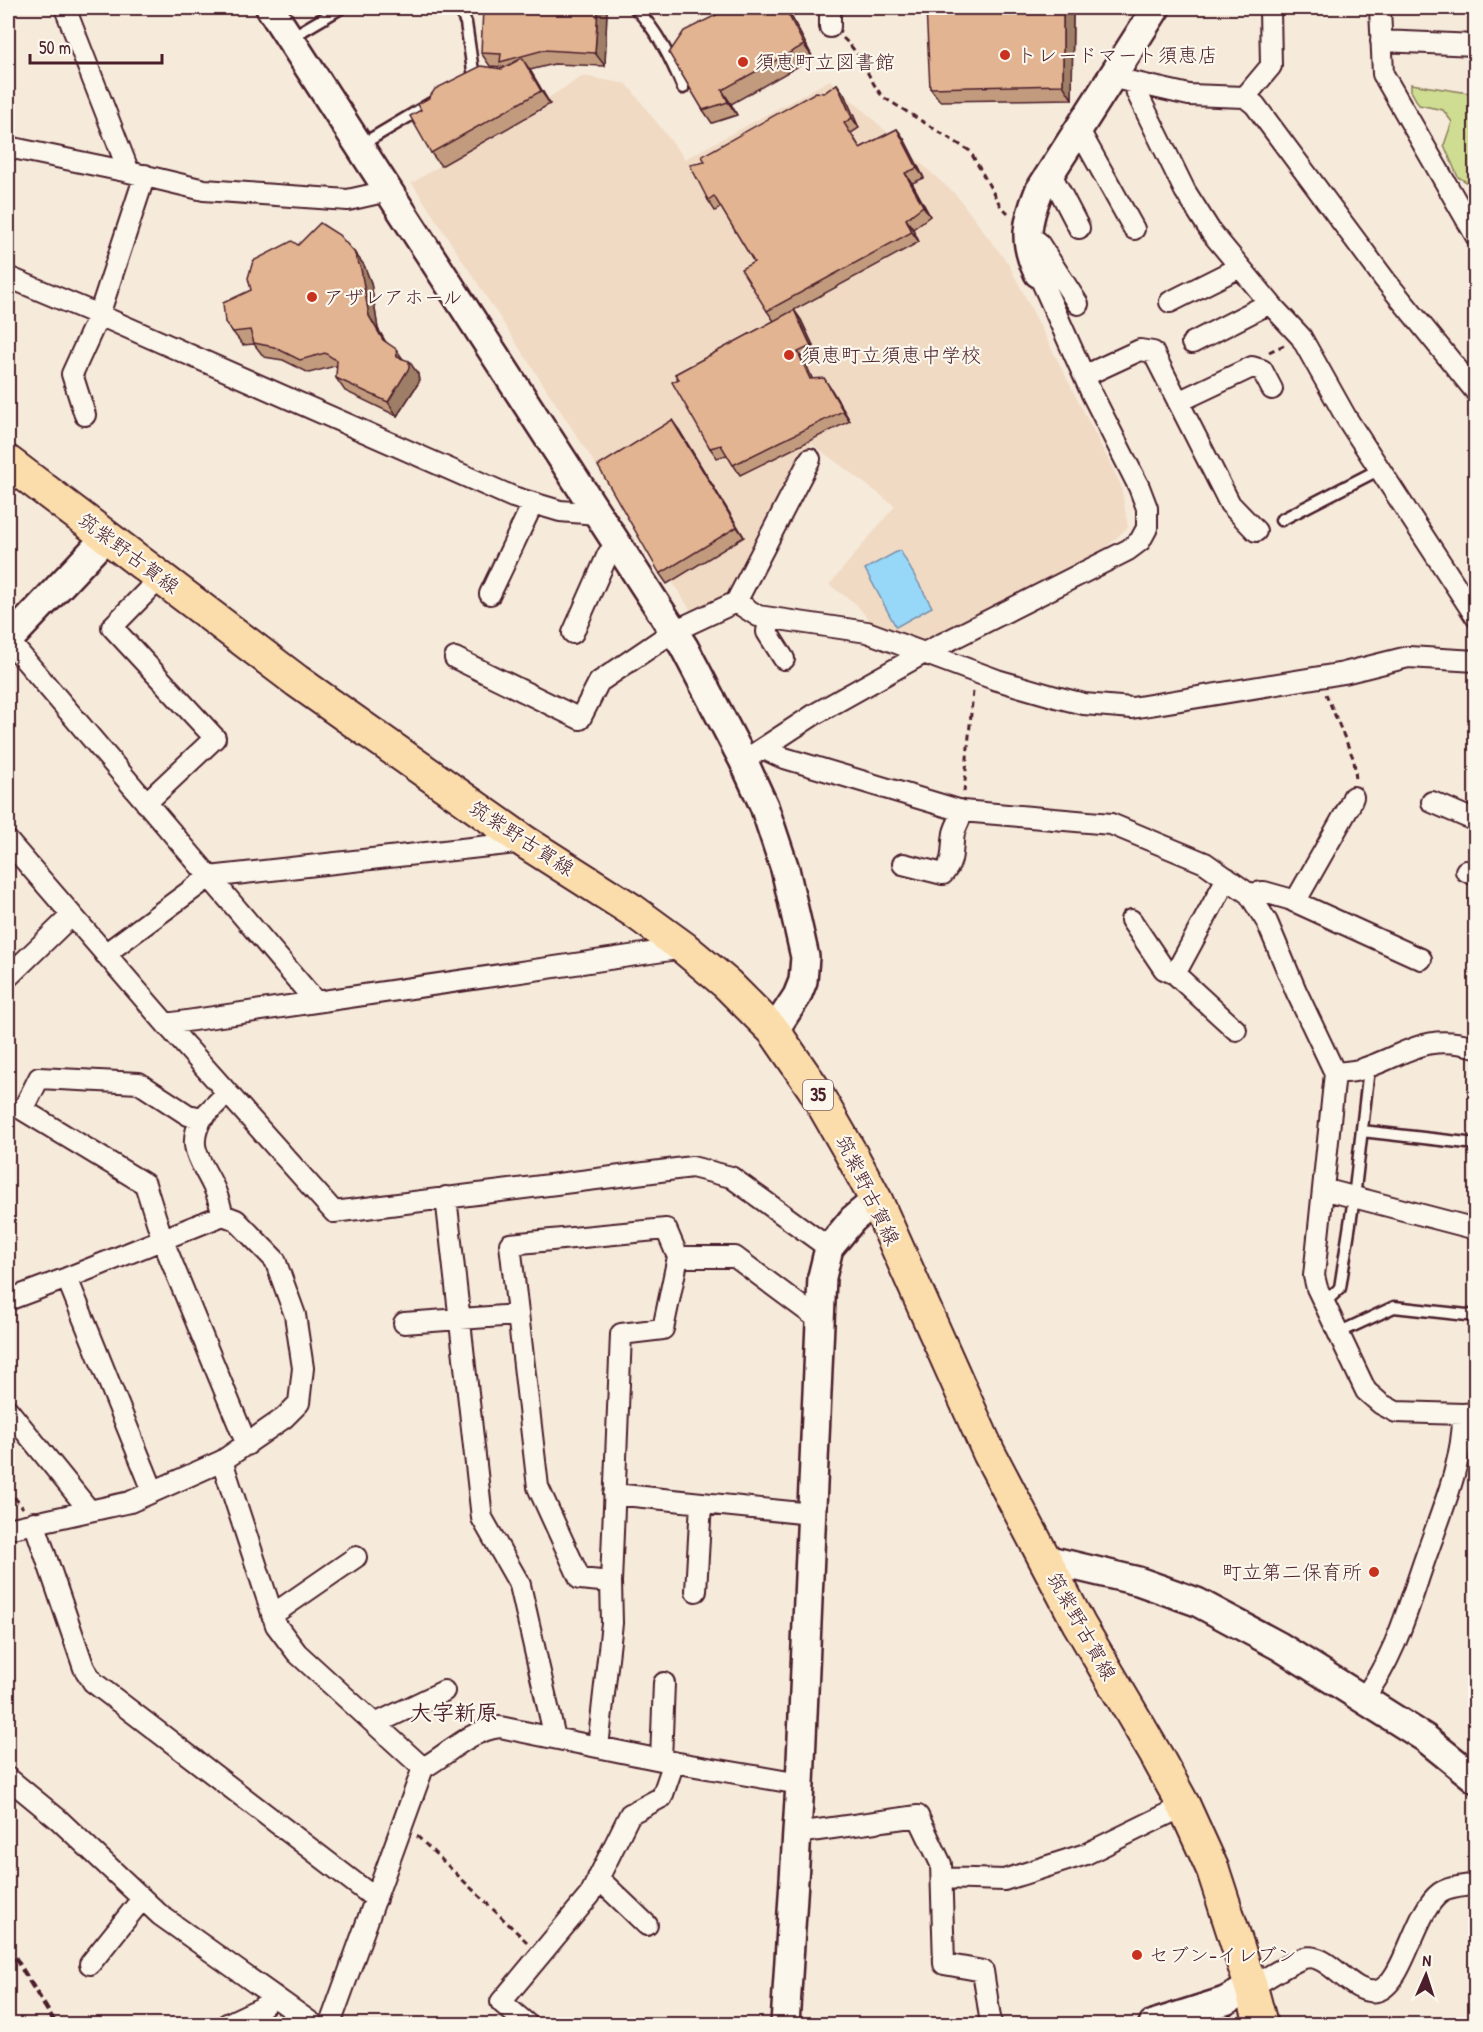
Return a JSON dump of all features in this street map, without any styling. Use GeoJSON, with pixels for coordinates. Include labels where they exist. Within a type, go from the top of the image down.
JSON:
{"type":"FeatureCollection","features":[{"type":"Feature","properties":{"kind":"main road","name":"筑紫野古賀線"},"geometry":{"type":"LineString","coordinates":[[8,462],[297,681],[525,842],[632,910],[684,948],[727,984],[774,1030],[825,1106],[876,1200],[989,1453],[1079,1624],[1184,1806],[1214,1870],[1261,2025]]}},
{"type":"Feature","properties":{"kind":"street"},"geometry":{"type":"LineString","coordinates":[[65,8],[137,173],[99,315],[72,374],[85,415]]}},
{"type":"Feature","properties":{"kind":"street"},"geometry":{"type":"LineString","coordinates":[[270,8],[754,755],[764,806],[781,859],[805,957],[803,981],[797,996],[774,1030]]}},
{"type":"Feature","properties":{"kind":"street"},"geometry":{"type":"LineString","coordinates":[[830,8],[830,27]]}},
{"type":"Feature","properties":{"kind":"street"},"geometry":{"type":"LineString","coordinates":[[754,755],[815,714],[924,653],[1128,550],[1140,541],[1147,528],[1147,508],[1139,487],[1084,376],[1030,257],[1028,232],[1032,209],[1039,191],[1079,130],[1124,80],[1156,8]]}},
{"type":"Feature","properties":{"kind":"street"},"geometry":{"type":"LineString","coordinates":[[1245,97],[1270,66],[1270,8]]}},
{"type":"Feature","properties":{"kind":"street"},"geometry":{"type":"LineString","coordinates":[[1380,8],[1383,75],[1476,236]]}},
{"type":"Feature","properties":{"kind":"street"},"geometry":{"type":"LineString","coordinates":[[1381,41],[1476,45]]}},
{"type":"Feature","properties":{"kind":"street"},"geometry":{"type":"LineString","coordinates":[[1124,80],[1190,95],[1245,97],[1255,105],[1384,280],[1476,392]]}},
{"type":"Feature","properties":{"kind":"street"},"geometry":{"type":"LineString","coordinates":[[1124,80],[1137,93],[1185,191],[1211,232],[1301,337],[1347,419],[1476,618]]}},
{"type":"Feature","properties":{"kind":"street"},"geometry":{"type":"LineString","coordinates":[[1079,130],[1134,229]]}},
{"type":"Feature","properties":{"kind":"street"},"geometry":{"type":"LineString","coordinates":[[8,147],[137,173],[204,190],[348,200],[388,191]]}},
{"type":"Feature","properties":{"kind":"street"},"geometry":{"type":"LineString","coordinates":[[1051,174],[1079,228]]}},
{"type":"Feature","properties":{"kind":"street"},"geometry":{"type":"LineString","coordinates":[[1028,232],[1038,242],[1078,304]]}},
{"type":"Feature","properties":{"kind":"street"},"geometry":{"type":"LineString","coordinates":[[1170,302],[1240,267]]}},
{"type":"Feature","properties":{"kind":"street"},"geometry":{"type":"LineString","coordinates":[[8,277],[513,497],[560,511],[597,514]]}},
{"type":"Feature","properties":{"kind":"street"},"geometry":{"type":"LineString","coordinates":[[1192,343],[1270,303]]}},
{"type":"Feature","properties":{"kind":"street"},"geometry":{"type":"LineString","coordinates":[[1084,376],[1140,350],[1153,352],[1230,504],[1256,531]]}},
{"type":"Feature","properties":{"kind":"street"},"geometry":{"type":"LineString","coordinates":[[1178,402],[1252,367],[1262,370],[1272,389]]}},
{"type":"Feature","properties":{"kind":"street"},"geometry":{"type":"LineString","coordinates":[[455,658],[580,719],[599,682],[674,631],[736,602],[810,459]]}},
{"type":"Feature","properties":{"kind":"street"},"geometry":{"type":"LineString","coordinates":[[490,594],[533,503]]}},
{"type":"Feature","properties":{"kind":"street"},"geometry":{"type":"LineString","coordinates":[[107,536],[8,640],[316,1002]]}},
{"type":"Feature","properties":{"kind":"street"},"geometry":{"type":"LineString","coordinates":[[573,633],[608,554],[619,547]]}},
{"type":"Feature","properties":{"kind":"street"},"geometry":{"type":"LineString","coordinates":[[146,803],[214,738],[112,627],[161,577]]}},
{"type":"Feature","properties":{"kind":"street"},"geometry":{"type":"LineString","coordinates":[[736,602],[758,616],[867,632],[974,672],[1084,704],[1132,708],[1319,677],[1408,657],[1476,661]]}},
{"type":"Feature","properties":{"kind":"street"},"geometry":{"type":"LineString","coordinates":[[769,618],[767,632],[784,659]]}},
{"type":"Feature","properties":{"kind":"street"},"geometry":{"type":"LineString","coordinates":[[754,755],[781,757],[962,810],[1111,824],[1205,863],[1249,894],[1267,922],[1296,991],[1335,1073],[1314,1276],[1317,1288],[1366,1391],[1381,1404],[1396,1412],[1469,1414],[1440,1515],[1398,1634],[1375,1683],[1363,1698]]}},
{"type":"Feature","properties":{"kind":"street"},"geometry":{"type":"LineString","coordinates":[[1295,902],[1353,797]]}},
{"type":"Feature","properties":{"kind":"street"},"geometry":{"type":"LineString","coordinates":[[1432,802],[1476,821]]}},
{"type":"Feature","properties":{"kind":"street"},"geometry":{"type":"LineString","coordinates":[[903,864],[943,874],[951,864],[955,830],[960,823],[962,810]]}},
{"type":"Feature","properties":{"kind":"street"},"geometry":{"type":"LineString","coordinates":[[8,842],[334,1212],[693,1167],[731,1177],[829,1248]]}},
{"type":"Feature","properties":{"kind":"street"},"geometry":{"type":"LineString","coordinates":[[105,954],[209,877],[525,842]]}},
{"type":"Feature","properties":{"kind":"street"},"geometry":{"type":"LineString","coordinates":[[1175,974],[1227,878]]}},
{"type":"Feature","properties":{"kind":"street"},"geometry":{"type":"LineString","coordinates":[[1249,894],[1264,892],[1295,902],[1421,959]]}},
{"type":"Feature","properties":{"kind":"street"},"geometry":{"type":"LineString","coordinates":[[8,977],[72,915]]}},
{"type":"Feature","properties":{"kind":"street"},"geometry":{"type":"LineString","coordinates":[[1131,920],[1164,969],[1175,974],[1236,1030]]}},
{"type":"Feature","properties":{"kind":"street"},"geometry":{"type":"LineString","coordinates":[[166,1024],[684,948]]}},
{"type":"Feature","properties":{"kind":"street"},"geometry":{"type":"LineString","coordinates":[[1335,1073],[1358,1070],[1421,1044],[1442,1041],[1475,1046]]}},
{"type":"Feature","properties":{"kind":"street"},"geometry":{"type":"LineString","coordinates":[[202,1118],[188,1115],[139,1083],[39,1078],[23,1110],[145,1184],[163,1240],[247,1445]]}},
{"type":"Feature","properties":{"kind":"street"},"geometry":{"type":"LineString","coordinates":[[223,1215],[214,1189],[195,1152],[196,1129],[202,1118],[227,1093]]}},
{"type":"Feature","properties":{"kind":"street"},"geometry":{"type":"LineString","coordinates":[[1323,1190],[1476,1229]]}},
{"type":"Feature","properties":{"kind":"street"},"geometry":{"type":"LineString","coordinates":[[447,1197],[482,1518],[520,1586],[555,1738]]}},
{"type":"Feature","properties":{"kind":"street"},"geometry":{"type":"LineString","coordinates":[[785,2025],[800,1784],[822,1276],[829,1248],[853,1219],[876,1200]]}},
{"type":"Feature","properties":{"kind":"street"},"geometry":{"type":"LineString","coordinates":[[8,1300],[223,1215],[236,1220],[275,1260],[295,1315],[303,1368],[299,1403],[284,1418],[222,1461],[130,1502],[8,1529]]}},
{"type":"Feature","properties":{"kind":"street"},"geometry":{"type":"LineString","coordinates":[[598,1747],[612,1623],[611,1582],[621,1334],[663,1329],[678,1257],[666,1230],[510,1244],[538,1487],[580,1580],[611,1582]]}},
{"type":"Feature","properties":{"kind":"street"},"geometry":{"type":"LineString","coordinates":[[678,1257],[735,1257],[814,1316]]}},
{"type":"Feature","properties":{"kind":"street"},"geometry":{"type":"LineString","coordinates":[[67,1278],[153,1491]]}},
{"type":"Feature","properties":{"kind":"street"},"geometry":{"type":"LineString","coordinates":[[404,1323],[518,1315]]}},
{"type":"Feature","properties":{"kind":"street"},"geometry":{"type":"LineString","coordinates":[[8,1410],[89,1510]]}},
{"type":"Feature","properties":{"kind":"street"},"geometry":{"type":"LineString","coordinates":[[222,1461],[276,1625],[297,1653],[423,1768]]}},
{"type":"Feature","properties":{"kind":"street"},"geometry":{"type":"LineString","coordinates":[[614,1494],[811,1514]]}},
{"type":"Feature","properties":{"kind":"street"},"geometry":{"type":"LineString","coordinates":[[696,1591],[701,1503]]}},
{"type":"Feature","properties":{"kind":"street"},"geometry":{"type":"LineString","coordinates":[[34,1522],[84,1668],[93,1682],[376,1899]]}},
{"type":"Feature","properties":{"kind":"street"},"geometry":{"type":"LineString","coordinates":[[272,1615],[356,1557]]}},
{"type":"Feature","properties":{"kind":"street"},"geometry":{"type":"LineString","coordinates":[[1045,1559],[1138,1581],[1197,1602],[1280,1646],[1363,1698],[1425,1738],[1476,1779]]}},
{"type":"Feature","properties":{"kind":"street"},"geometry":{"type":"LineString","coordinates":[[527,2025],[501,2002],[590,1895],[630,1814],[662,1797],[668,1761],[664,1683]]}},
{"type":"Feature","properties":{"kind":"street"},"geometry":{"type":"LineString","coordinates":[[375,1724],[444,1691]]}},
{"type":"Feature","properties":{"kind":"street"},"geometry":{"type":"LineString","coordinates":[[330,2025],[423,1768],[435,1762],[452,1747],[483,1729],[500,1727],[668,1761],[800,1784]]}},
{"type":"Feature","properties":{"kind":"street"},"geometry":{"type":"LineString","coordinates":[[8,1778],[58,1819],[160,1915],[313,2025]]}},
{"type":"Feature","properties":{"kind":"street"},"geometry":{"type":"LineString","coordinates":[[942,1878],[1004,1880],[1086,1854],[1184,1806]]}},
{"type":"Feature","properties":{"kind":"street"},"geometry":{"type":"LineString","coordinates":[[797,1833],[918,1816],[941,1864],[944,1964],[983,1971],[991,2025]]}},
{"type":"Feature","properties":{"kind":"street"},"geometry":{"type":"LineString","coordinates":[[598,1878],[647,1925]]}},
{"type":"Feature","properties":{"kind":"street"},"geometry":{"type":"LineString","coordinates":[[1153,2025],[1225,2001],[1305,1958],[1319,1959],[1358,1988],[1376,1991],[1391,1983],[1427,1906],[1442,1891],[1476,1884]]}},
{"type":"Feature","properties":{"kind":"street"},"geometry":{"type":"LineString","coordinates":[[90,1964],[142,1899]]}},
{"type":"Feature","properties":{"kind":"street"},"geometry":{"type":"LineString","coordinates":[[227,2025],[261,2008],[273,1996]]}},
{"type":"Feature","properties":{"kind":"lane"},"geometry":{"type":"LineString","coordinates":[[290,38],[341,8]]}},
{"type":"Feature","properties":{"kind":"lane"},"geometry":{"type":"LineString","coordinates":[[459,8],[466,23],[474,78],[465,84]]}},
{"type":"Feature","properties":{"kind":"lane"},"geometry":{"type":"LineString","coordinates":[[635,8],[646,19],[671,59],[682,88]]}},
{"type":"Feature","properties":{"kind":"lane"},"geometry":{"type":"LineString","coordinates":[[359,147],[445,95]]}},
{"type":"Feature","properties":{"kind":"lane"},"geometry":{"type":"LineString","coordinates":[[1281,520],[1380,469]]}},
{"type":"Feature","properties":{"kind":"lane"},"geometry":{"type":"LineString","coordinates":[[1324,1304],[1340,1288],[1362,1131],[1368,1077],[1365,1067]]}},
{"type":"Feature","properties":{"kind":"lane"},"geometry":{"type":"LineString","coordinates":[[1362,1131],[1476,1144]]}},
{"type":"Feature","properties":{"kind":"lane"},"geometry":{"type":"LineString","coordinates":[[1338,1333],[1394,1306],[1476,1316]]}},
{"type":"Feature","properties":{"kind":"path"},"geometry":{"type":"LineString","coordinates":[[830,27],[858,53],[883,98],[970,151],[1000,206],[1028,232]]}},
{"type":"Feature","properties":{"kind":"path"},"geometry":{"type":"LineString","coordinates":[[1252,367],[1265,354],[1301,337]]}},
{"type":"Feature","properties":{"kind":"path"},"geometry":{"type":"LineString","coordinates":[[962,810],[974,672]]}},
{"type":"Feature","properties":{"kind":"path"},"geometry":{"type":"LineString","coordinates":[[1319,677],[1354,760],[1356,781],[1353,797]]}},
{"type":"Feature","properties":{"kind":"path"},"geometry":{"type":"LineString","coordinates":[[403,1822],[540,1955]]}},
{"type":"Feature","properties":{"kind":"shaded area","name":"須恵町立須恵中学校"},"geometry":{"type":"Polygon","coordinates":[[[583,76],[627,84],[685,159],[830,80],[957,196],[1009,265],[1121,485],[1128,527],[1095,558],[921,646],[879,631],[855,603],[829,585],[895,506],[812,444],[728,592],[695,617],[412,183],[583,76]]]}},
{"type":"Feature","properties":{"kind":"green space"},"geometry":{"type":"Polygon","coordinates":[[[1411,84],[1475,94],[1475,165],[1468,183],[1458,177],[1444,145],[1452,122],[1443,110],[1419,105],[1411,91],[1411,84]]]}},
{"type":"Feature","properties":{"kind":"water"},"geometry":{"type":"Polygon","coordinates":[[[900,550],[932,607],[896,627],[865,569],[900,550]]]}},
{"type":"Feature","properties":{"kind":"building"},"geometry":{"type":"Polygon","coordinates":[[[483,8],[598,8],[595,53],[544,50],[500,62],[501,54],[481,53],[483,8]]]}},
{"type":"Feature","properties":{"kind":"building","name":"須恵町立図書館"},"geometry":{"type":"Polygon","coordinates":[[[730,8],[785,8],[804,45],[722,90],[728,102],[703,110],[669,53],[684,31],[730,8]]]}},
{"type":"Feature","properties":{"kind":"building","name":"トレードマート須恵店"},"geometry":{"type":"Polygon","coordinates":[[[926,8],[1063,8],[1063,85],[930,88],[926,8]]]}},
{"type":"Feature","properties":{"kind":"building"},"geometry":{"type":"Polygon","coordinates":[[[522,58],[541,91],[431,153],[410,116],[421,110],[418,104],[429,98],[435,89],[481,66],[502,69],[522,58]]]}},
{"type":"Feature","properties":{"kind":"building"},"geometry":{"type":"Polygon","coordinates":[[[837,84],[852,118],[844,123],[860,148],[897,129],[917,168],[905,173],[923,206],[906,219],[912,232],[767,311],[741,269],[754,262],[714,196],[708,200],[690,165],[705,162],[702,156],[816,92],[824,93],[837,84]]]}},
{"type":"Feature","properties":{"kind":"building"},"geometry":{"type":"Polygon","coordinates":[[[320,223],[339,235],[354,252],[361,269],[369,316],[383,340],[396,349],[397,357],[409,361],[409,368],[388,402],[336,378],[337,361],[325,353],[300,360],[274,347],[254,343],[250,330],[233,332],[225,322],[223,303],[251,290],[248,278],[253,261],[292,241],[298,245],[320,223]]]}},
{"type":"Feature","properties":{"kind":"building"},"geometry":{"type":"Polygon","coordinates":[[[794,310],[811,346],[798,352],[810,379],[824,378],[843,411],[733,465],[721,445],[710,448],[672,382],[679,379],[675,374],[794,310]]]}},
{"type":"Feature","properties":{"kind":"building"},"geometry":{"type":"Polygon","coordinates":[[[672,420],[737,527],[660,574],[598,466],[672,420]]]}},
{"type":"Feature","properties":{"kind":"railway"},"geometry":{"type":"LineString","coordinates":[[8,1946],[56,2024]]}},
{"type":"Feature","properties":{"kind":"place","name":"トレードマート須恵店"},"geometry":{"type":"Point","coordinates":[1005,55]}},
{"type":"Feature","properties":{"kind":"place","name":"須恵町立図書館"},"geometry":{"type":"Point","coordinates":[743,62]}},
{"type":"Feature","properties":{"kind":"place","name":"アザレアホール"},"geometry":{"type":"Point","coordinates":[312,297]}},
{"type":"Feature","properties":{"kind":"place","name":"須恵町立須恵中学校"},"geometry":{"type":"Point","coordinates":[789,355]}},
{"type":"Feature","properties":{"kind":"place","name":"町立第二保育所"},"geometry":{"type":"Point","coordinates":[1374,1572]}},
{"type":"Feature","properties":{"kind":"place","name":"セブン-イレブン"},"geometry":{"type":"Point","coordinates":[1137,1955]}},
{"type":"Feature","properties":{"kind":"district","name":"大字新原"},"geometry":{"type":"Point","coordinates":[454,1712]}}]}
